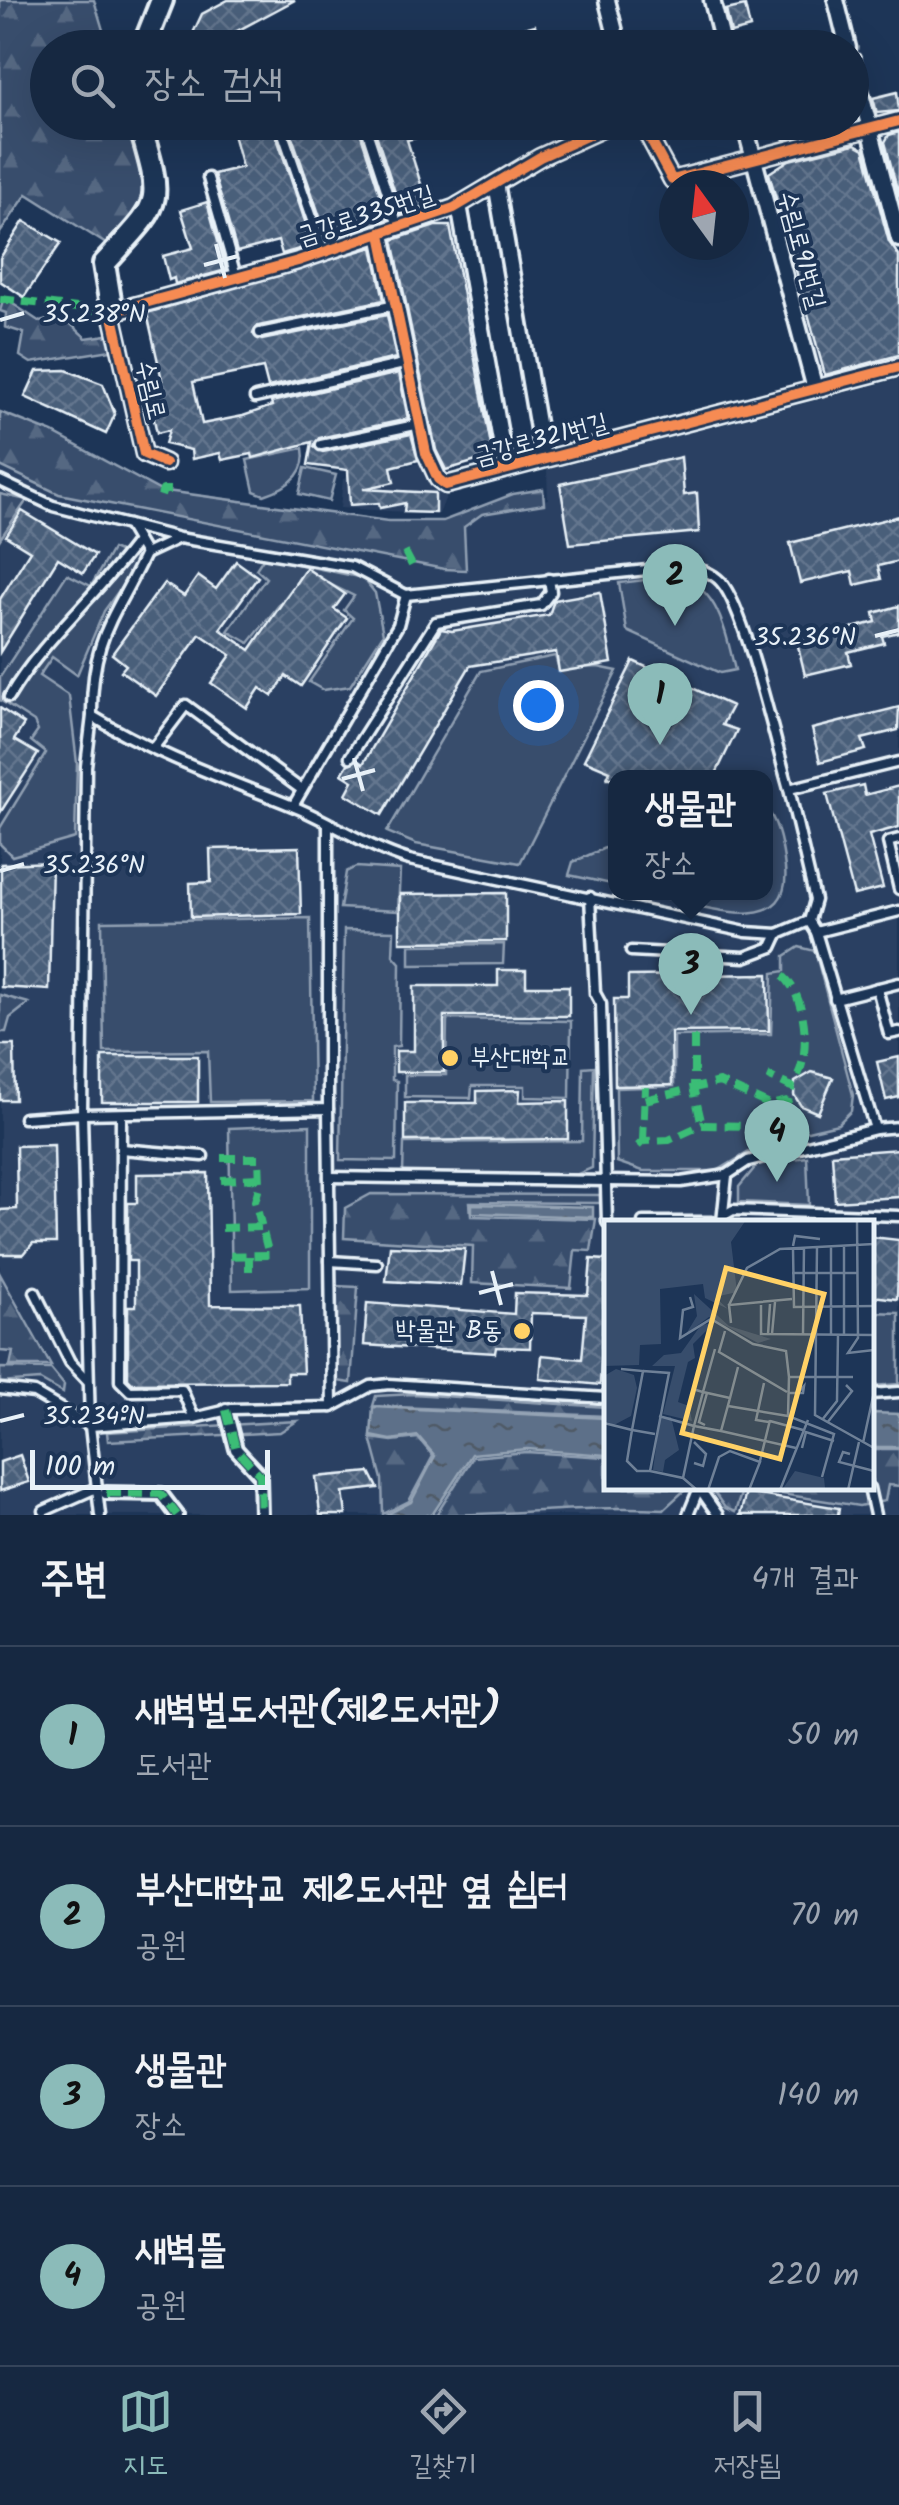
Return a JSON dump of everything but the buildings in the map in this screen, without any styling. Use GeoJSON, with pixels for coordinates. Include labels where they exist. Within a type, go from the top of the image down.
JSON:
{"type":"FeatureCollection","features":[{"type":"Feature","properties":{"kind":"main road"},"geometry":{"type":"LineString","coordinates":[[150,30],[162,0]]}},
{"type":"Feature","properties":{"kind":"main road","name":"수림로"},"geometry":{"type":"LineString","coordinates":[[112,312],[104,264],[154,209],[156,181],[145,140]]}},
{"type":"Feature","properties":{"kind":"street"},"geometry":{"type":"LineString","coordinates":[[607,0],[615,30]]}},
{"type":"Feature","properties":{"kind":"street"},"geometry":{"type":"LineString","coordinates":[[712,0],[720,30]]}},
{"type":"Feature","properties":{"kind":"street"},"geometry":{"type":"LineString","coordinates":[[836,0],[844,30]]}},
{"type":"Feature","properties":{"kind":"street"},"geometry":{"type":"LineString","coordinates":[[870,128],[899,121]]}},
{"type":"Feature","properties":{"kind":"street"},"geometry":{"type":"LineString","coordinates":[[869,124],[899,239]]}},
{"type":"Feature","properties":{"kind":"street","name":"금강로335번길"},"geometry":{"type":"LineString","coordinates":[[112,312],[400,228],[458,205],[581,140]]}},
{"type":"Feature","properties":{"kind":"street"},"geometry":{"type":"LineString","coordinates":[[651,140],[672,180],[825,140]]}},
{"type":"Feature","properties":{"kind":"street","name":"수림로91번길"},"geometry":{"type":"LineString","coordinates":[[749,140],[815,389]]}},
{"type":"Feature","properties":{"kind":"street"},"geometry":{"type":"LineString","coordinates":[[496,183],[543,458]]}},
{"type":"Feature","properties":{"kind":"street"},"geometry":{"type":"LineString","coordinates":[[458,205],[506,468]]}},
{"type":"Feature","properties":{"kind":"street","name":"금강로321번길"},"geometry":{"type":"LineString","coordinates":[[381,234],[426,453],[438,479],[446,484],[899,367]]}},
{"type":"Feature","properties":{"kind":"street","name":"수림로"},"geometry":{"type":"LineString","coordinates":[[112,312],[144,454],[165,463]]}},
{"type":"Feature","properties":{"kind":"street"},"geometry":{"type":"LineString","coordinates":[[226,1410],[236,1449],[260,1475],[261,1515]]}},
{"type":"Feature","properties":{"kind":"street"},"geometry":{"type":"LineString","coordinates":[[106,1493],[160,1494],[177,1515]]}},
{"type":"Feature","properties":{"kind":"lane","name":"금강로335번길"},"geometry":{"type":"LineString","coordinates":[[285,140],[324,252]]}},
{"type":"Feature","properties":{"kind":"lane","name":"금강로335번길"},"geometry":{"type":"LineString","coordinates":[[370,140],[400,228]]}},
{"type":"Feature","properties":{"kind":"lane"},"geometry":{"type":"LineString","coordinates":[[208,178],[236,276]]}},
{"type":"Feature","properties":{"kind":"lane"},"geometry":{"type":"LineString","coordinates":[[260,333],[396,305]]}},
{"type":"Feature","properties":{"kind":"lane"},"geometry":{"type":"LineString","coordinates":[[255,398],[408,364]]}},
{"type":"Feature","properties":{"kind":"lane"},"geometry":{"type":"LineString","coordinates":[[321,445],[420,424]]}},
{"type":"Feature","properties":{"kind":"lane"},"geometry":{"type":"LineString","coordinates":[[0,480],[53,506],[179,538],[352,566],[406,595],[686,566],[719,578],[739,616],[789,789],[815,900],[809,921],[816,932],[875,1130]]}},
{"type":"Feature","properties":{"kind":"lane"},"geometry":{"type":"LineString","coordinates":[[128,524],[145,554]]}},
{"type":"Feature","properties":{"kind":"lane"},"geometry":{"type":"LineString","coordinates":[[100,1515],[94,1489],[90,1426],[82,1114],[86,766],[92,688],[104,629],[145,554],[179,538]]}},
{"type":"Feature","properties":{"kind":"lane"},"geometry":{"type":"LineString","coordinates":[[9,697],[29,663],[104,585],[137,541]]}},
{"type":"Feature","properties":{"kind":"lane"},"geometry":{"type":"LineString","coordinates":[[350,757],[422,636],[436,622],[541,606],[551,592],[549,580]]}},
{"type":"Feature","properties":{"kind":"lane"},"geometry":{"type":"LineString","coordinates":[[294,806],[398,625],[406,595]]}},
{"type":"Feature","properties":{"kind":"lane"},"geometry":{"type":"LineString","coordinates":[[154,747],[186,704],[302,790]]}},
{"type":"Feature","properties":{"kind":"lane"},"geometry":{"type":"LineString","coordinates":[[92,716],[129,739],[154,747],[216,779],[294,806],[409,860],[746,932],[778,934],[809,921]]}},
{"type":"Feature","properties":{"kind":"lane"},"geometry":{"type":"LineString","coordinates":[[789,789],[899,762]]}},
{"type":"Feature","properties":{"kind":"lane"},"geometry":{"type":"LineString","coordinates":[[328,824],[332,1407]]}},
{"type":"Feature","properties":{"kind":"lane"},"geometry":{"type":"LineString","coordinates":[[899,839],[888,842],[899,889]]}},
{"type":"Feature","properties":{"kind":"lane"},"geometry":{"type":"LineString","coordinates":[[590,897],[595,993],[600,1004],[607,1220]]}},
{"type":"Feature","properties":{"kind":"lane"},"geometry":{"type":"LineString","coordinates":[[816,932],[899,911]]}},
{"type":"Feature","properties":{"kind":"lane"},"geometry":{"type":"LineString","coordinates":[[631,950],[746,957],[772,947],[778,934]]}},
{"type":"Feature","properties":{"kind":"lane"},"geometry":{"type":"LineString","coordinates":[[835,999],[899,983]]}},
{"type":"Feature","properties":{"kind":"lane"},"geometry":{"type":"LineString","coordinates":[[877,988],[889,1034],[899,1032]]}},
{"type":"Feature","properties":{"kind":"lane"},"geometry":{"type":"LineString","coordinates":[[24,1118],[328,1110]]}},
{"type":"Feature","properties":{"kind":"lane"},"geometry":{"type":"LineString","coordinates":[[121,1114],[120,1380],[130,1391],[182,1390],[194,1418]]}},
{"type":"Feature","properties":{"kind":"lane"},"geometry":{"type":"LineString","coordinates":[[329,1177],[681,1182],[727,1176],[748,1160],[899,1127]]}},
{"type":"Feature","properties":{"kind":"lane"},"geometry":{"type":"LineString","coordinates":[[121,1149],[203,1156]]}},
{"type":"Feature","properties":{"kind":"lane"},"geometry":{"type":"LineString","coordinates":[[724,1218],[727,1176]]}},
{"type":"Feature","properties":{"kind":"lane"},"geometry":{"type":"LineString","coordinates":[[724,1218],[733,1210],[899,1216]]}},
{"type":"Feature","properties":{"kind":"lane"},"geometry":{"type":"LineString","coordinates":[[330,1261],[378,1264]]}},
{"type":"Feature","properties":{"kind":"lane"},"geometry":{"type":"LineString","coordinates":[[35,1292],[70,1362],[88,1381]]}},
{"type":"Feature","properties":{"kind":"lane"},"geometry":{"type":"LineString","coordinates":[[0,1389],[34,1393],[90,1426],[194,1418],[226,1410],[332,1407],[371,1386],[389,1384],[604,1398]]}},
{"type":"Feature","properties":{"kind":"lane"},"geometry":{"type":"LineString","coordinates":[[874,1394],[899,1392]]}},
{"type":"Feature","properties":{"kind":"lane"},"geometry":{"type":"LineString","coordinates":[[44,1511],[94,1489]]}},
{"type":"Feature","properties":{"kind":"lane"},"geometry":{"type":"LineString","coordinates":[[688,1515],[698,1490]]}},
{"type":"Feature","properties":{"kind":"lane"},"geometry":{"type":"LineString","coordinates":[[700,1490],[718,1515]]}},
{"type":"Feature","properties":{"kind":"lane"},"geometry":{"type":"LineString","coordinates":[[869,1490],[875,1515]]}},
{"type":"Feature","properties":{"kind":"shaded area"},"geometry":{"type":"Polygon","coordinates":[[[899,126],[899,224],[874,132],[899,126]]]}},
{"type":"Feature","properties":{"kind":"shaded area","name":"부산대학교"},"geometry":{"type":"Polygon","coordinates":[[[899,379],[899,1515],[0,1515],[0,429],[159,494],[391,527],[454,528],[481,512],[548,499],[547,470],[899,379]]]}},
{"type":"Feature","properties":{"kind":"shaded area"},"geometry":{"type":"Polygon","coordinates":[[[424,462],[431,489],[447,494],[439,514],[340,508],[343,479],[424,462]]]}},
{"type":"Feature","properties":{"kind":"green space"},"geometry":{"type":"Polygon","coordinates":[[[0,0],[94,0],[103,30],[30,30],[30,140],[134,140],[143,177],[140,201],[106,244],[27,194],[0,233],[0,0]]]}},
{"type":"Feature","properties":{"kind":"green space"},"geometry":{"type":"Polygon","coordinates":[[[4,298],[40,322],[62,316],[86,338],[107,335],[111,350],[31,363],[20,356],[24,333],[5,327],[6,313],[0,311],[4,298]]]}},
{"type":"Feature","properties":{"kind":"green space"},"geometry":{"type":"Polygon","coordinates":[[[0,412],[53,433],[159,490],[388,521],[443,521],[513,494],[543,489],[544,504],[482,514],[464,527],[466,570],[444,569],[59,494],[0,466],[0,412]]]}},
{"type":"Feature","properties":{"kind":"green space"},"geometry":{"type":"Polygon","coordinates":[[[303,448],[302,466],[294,479],[264,495],[254,491],[247,460],[303,448]]]}},
{"type":"Feature","properties":{"kind":"green space"},"geometry":{"type":"Polygon","coordinates":[[[305,468],[336,475],[329,501],[299,494],[305,468]]]}},
{"type":"Feature","properties":{"kind":"green space"},"geometry":{"type":"Polygon","coordinates":[[[0,494],[27,500],[0,539],[0,494]]]}},
{"type":"Feature","properties":{"kind":"green space"},"geometry":{"type":"Polygon","coordinates":[[[112,549],[140,561],[104,611],[77,675],[52,657],[39,676],[69,696],[77,763],[75,838],[12,856],[0,844],[0,828],[46,753],[31,741],[38,731],[34,722],[0,700],[0,677],[67,574],[91,586],[112,549]]]}},
{"type":"Feature","properties":{"kind":"green space"},"geometry":{"type":"Polygon","coordinates":[[[264,557],[363,578],[375,593],[383,634],[350,686],[323,690],[309,682],[353,618],[344,610],[354,596],[305,572],[249,643],[228,631],[266,578],[256,569],[264,557]]]}},
{"type":"Feature","properties":{"kind":"green space"},"geometry":{"type":"Polygon","coordinates":[[[671,577],[687,580],[710,598],[723,626],[735,670],[720,673],[627,631],[619,583],[671,577]]]}},
{"type":"Feature","properties":{"kind":"green space"},"geometry":{"type":"Polygon","coordinates":[[[555,656],[559,669],[598,667],[617,671],[520,863],[416,844],[387,832],[481,671],[555,656]]]}},
{"type":"Feature","properties":{"kind":"green space"},"geometry":{"type":"Polygon","coordinates":[[[773,820],[785,868],[783,891],[773,905],[756,912],[712,909],[675,900],[773,900],[773,820]]]}},
{"type":"Feature","properties":{"kind":"green space"},"geometry":{"type":"Polygon","coordinates":[[[608,847],[608,883],[569,875],[573,862],[608,847]]]}},
{"type":"Feature","properties":{"kind":"green space"},"geometry":{"type":"Polygon","coordinates":[[[356,867],[400,870],[398,911],[340,908],[346,872],[356,867]]]}},
{"type":"Feature","properties":{"kind":"green space"},"geometry":{"type":"Polygon","coordinates":[[[310,918],[313,1101],[210,1102],[208,1051],[104,1052],[102,921],[310,918]]]}},
{"type":"Feature","properties":{"kind":"green space"},"geometry":{"type":"Polygon","coordinates":[[[344,930],[394,931],[393,955],[400,963],[399,1046],[392,1047],[392,1080],[397,1081],[396,1161],[340,1160],[344,930]]]}},
{"type":"Feature","properties":{"kind":"green space"},"geometry":{"type":"Polygon","coordinates":[[[504,944],[503,964],[410,965],[410,945],[504,944]]]}},
{"type":"Feature","properties":{"kind":"green space"},"geometry":{"type":"Polygon","coordinates":[[[799,947],[815,951],[853,1095],[851,1111],[838,1124],[769,1140],[717,1171],[643,1171],[617,1162],[616,1088],[674,1086],[674,1036],[771,1034],[773,973],[785,971],[785,956],[799,947]]]}},
{"type":"Feature","properties":{"kind":"green space"},"geometry":{"type":"Polygon","coordinates":[[[0,995],[29,1003],[10,1018],[6,1032],[0,1032],[0,995]]]}},
{"type":"Feature","properties":{"kind":"green space"},"geometry":{"type":"Polygon","coordinates":[[[447,1019],[571,1021],[570,1098],[525,1097],[525,1086],[472,1086],[471,1098],[405,1097],[405,1075],[446,1075],[447,1019]]]}},
{"type":"Feature","properties":{"kind":"green space"},"geometry":{"type":"Polygon","coordinates":[[[594,1066],[592,1168],[571,1177],[403,1173],[404,1143],[582,1141],[583,1067],[594,1066]]]}},
{"type":"Feature","properties":{"kind":"green space"},"geometry":{"type":"Polygon","coordinates":[[[310,1125],[310,1288],[232,1290],[229,1128],[310,1125]]]}},
{"type":"Feature","properties":{"kind":"green space"},"geometry":{"type":"Polygon","coordinates":[[[807,1157],[809,1205],[739,1202],[739,1187],[758,1164],[807,1157]]]}},
{"type":"Feature","properties":{"kind":"green space"},"geometry":{"type":"Polygon","coordinates":[[[371,1194],[600,1195],[600,1203],[470,1202],[471,1216],[596,1219],[591,1251],[575,1250],[571,1288],[472,1283],[473,1246],[344,1238],[345,1208],[371,1194]]]}},
{"type":"Feature","properties":{"kind":"green space"},"geometry":{"type":"Polygon","coordinates":[[[0,1274],[51,1366],[10,1366],[13,1352],[0,1351],[0,1274]]]}},
{"type":"Feature","properties":{"kind":"green space"},"geometry":{"type":"Polygon","coordinates":[[[335,1286],[358,1287],[351,1383],[337,1381],[335,1286]]]}},
{"type":"Feature","properties":{"kind":"green space"},"geometry":{"type":"Polygon","coordinates":[[[874,1312],[899,1313],[899,1384],[874,1386],[874,1312]]]}},
{"type":"Feature","properties":{"kind":"green space"},"geometry":{"type":"Polygon","coordinates":[[[0,1368],[51,1369],[64,1385],[63,1393],[40,1380],[0,1383],[0,1368]]]}},
{"type":"Feature","properties":{"kind":"green space"},"geometry":{"type":"Polygon","coordinates":[[[413,1394],[604,1407],[604,1416],[373,1406],[376,1396],[413,1394]]]}},
{"type":"Feature","properties":{"kind":"green space"},"geometry":{"type":"Polygon","coordinates":[[[297,1421],[280,1432],[108,1441],[107,1432],[297,1421]]]}},
{"type":"Feature","properties":{"kind":"green space"},"geometry":{"type":"Polygon","coordinates":[[[371,1438],[418,1438],[433,1456],[409,1501],[383,1514],[382,1479],[371,1438]]]}},
{"type":"Feature","properties":{"kind":"green space"},"geometry":{"type":"Polygon","coordinates":[[[874,1449],[899,1449],[899,1486],[888,1485],[885,1501],[859,1506],[756,1490],[874,1490],[874,1449]]]}},
{"type":"Feature","properties":{"kind":"green space"},"geometry":{"type":"Polygon","coordinates":[[[526,1452],[604,1457],[604,1490],[685,1490],[664,1509],[436,1515],[473,1457],[526,1452]]]}},
{"type":"Feature","properties":{"kind":"green space"},"geometry":{"type":"Polygon","coordinates":[[[712,1490],[742,1490],[735,1512],[725,1508],[712,1490]]]}},
{"type":"Feature","properties":{"kind":"water"},"geometry":{"type":"Polygon","coordinates":[[[472,1204],[593,1207],[593,1217],[472,1213],[472,1204]]]}},
{"type":"Feature","properties":{"kind":"water"},"geometry":{"type":"Polygon","coordinates":[[[373,1407],[604,1418],[604,1455],[527,1449],[472,1454],[432,1515],[386,1515],[411,1502],[435,1456],[418,1436],[391,1440],[371,1436],[373,1407]]]}},
{"type":"Feature","properties":{"kind":"water"},"geometry":{"type":"Polygon","coordinates":[[[874,1413],[899,1414],[899,1447],[874,1447],[874,1413]]]}},
{"type":"Feature","properties":{"kind":"marked path"},"geometry":{"type":"LineString","coordinates":[[0,299],[112,312],[114,320]]}},
{"type":"Feature","properties":{"kind":"marked path"},"geometry":{"type":"LineString","coordinates":[[161,496],[163,490],[171,490]]}},
{"type":"Feature","properties":{"kind":"marked path"},"geometry":{"type":"LineString","coordinates":[[405,552],[414,569]]}},
{"type":"Feature","properties":{"kind":"marked path"},"geometry":{"type":"LineString","coordinates":[[783,976],[796,995],[804,1023],[804,1051],[798,1075]]}},
{"type":"Feature","properties":{"kind":"marked path"},"geometry":{"type":"LineString","coordinates":[[694,1036],[694,1091],[702,1125]]}},
{"type":"Feature","properties":{"kind":"marked path"},"geometry":{"type":"LineString","coordinates":[[645,1100],[719,1082],[770,1105],[788,1101],[792,1087],[768,1076]]}},
{"type":"Feature","properties":{"kind":"marked path"},"geometry":{"type":"LineString","coordinates":[[643,1141],[645,1087]]}},
{"type":"Feature","properties":{"kind":"marked path"},"geometry":{"type":"LineString","coordinates":[[638,1146],[643,1141],[669,1140],[702,1125],[754,1126]]}},
{"type":"Feature","properties":{"kind":"marked path"},"geometry":{"type":"LineString","coordinates":[[221,1158],[259,1158],[260,1184],[255,1201],[269,1255],[223,1256]]}},
{"type":"Feature","properties":{"kind":"marked path"},"geometry":{"type":"LineString","coordinates":[[221,1180],[260,1178]]}},
{"type":"Feature","properties":{"kind":"marked path"},"geometry":{"type":"LineString","coordinates":[[222,1228],[261,1227]]}},
{"type":"Feature","properties":{"kind":"marked path"},"geometry":{"type":"LineString","coordinates":[[249,1256],[249,1276]]}},
{"type":"Feature","properties":{"kind":"marked path"},"geometry":{"type":"LineString","coordinates":[[226,1410],[236,1449],[260,1475],[261,1515]]}},
{"type":"Feature","properties":{"kind":"marked path"},"geometry":{"type":"LineString","coordinates":[[106,1493],[161,1494],[177,1515]]}},
{"type":"Feature","properties":{"kind":"cycle path"},"geometry":{"type":"LineString","coordinates":[[869,129],[899,121]]}},
{"type":"Feature","properties":{"kind":"cycle path"},"geometry":{"type":"LineString","coordinates":[[165,463],[144,454],[112,312],[298,261],[454,208],[540,157],[577,140]]}},
{"type":"Feature","properties":{"kind":"cycle path"},"geometry":{"type":"LineString","coordinates":[[651,140],[672,180],[826,140]]}},
{"type":"Feature","properties":{"kind":"cycle path"},"geometry":{"type":"LineString","coordinates":[[381,234],[426,453],[438,479],[446,485],[899,367]]}},
{"type":"Feature","properties":{"kind":"place","name":"부산대학교 제2도서관 옆 쉼터"},"geometry":{"type":"Point","coordinates":[675,626]}},
{"type":"Feature","properties":{"kind":"place","name":"새벽벌도서관(제2도서관)"},"geometry":{"type":"Point","coordinates":[660,745]}},
{"type":"Feature","properties":{"kind":"place","name":"생물관"},"geometry":{"type":"Point","coordinates":[691,1015]}},
{"type":"Feature","properties":{"kind":"place","name":"부산대학교"},"geometry":{"type":"Point","coordinates":[450,1058]}},
{"type":"Feature","properties":{"kind":"place","name":"새벽뜰"},"geometry":{"type":"Point","coordinates":[777,1182]}},
{"type":"Feature","properties":{"kind":"place","name":"박물관 B동"},"geometry":{"type":"Point","coordinates":[522,1331]}}]}
